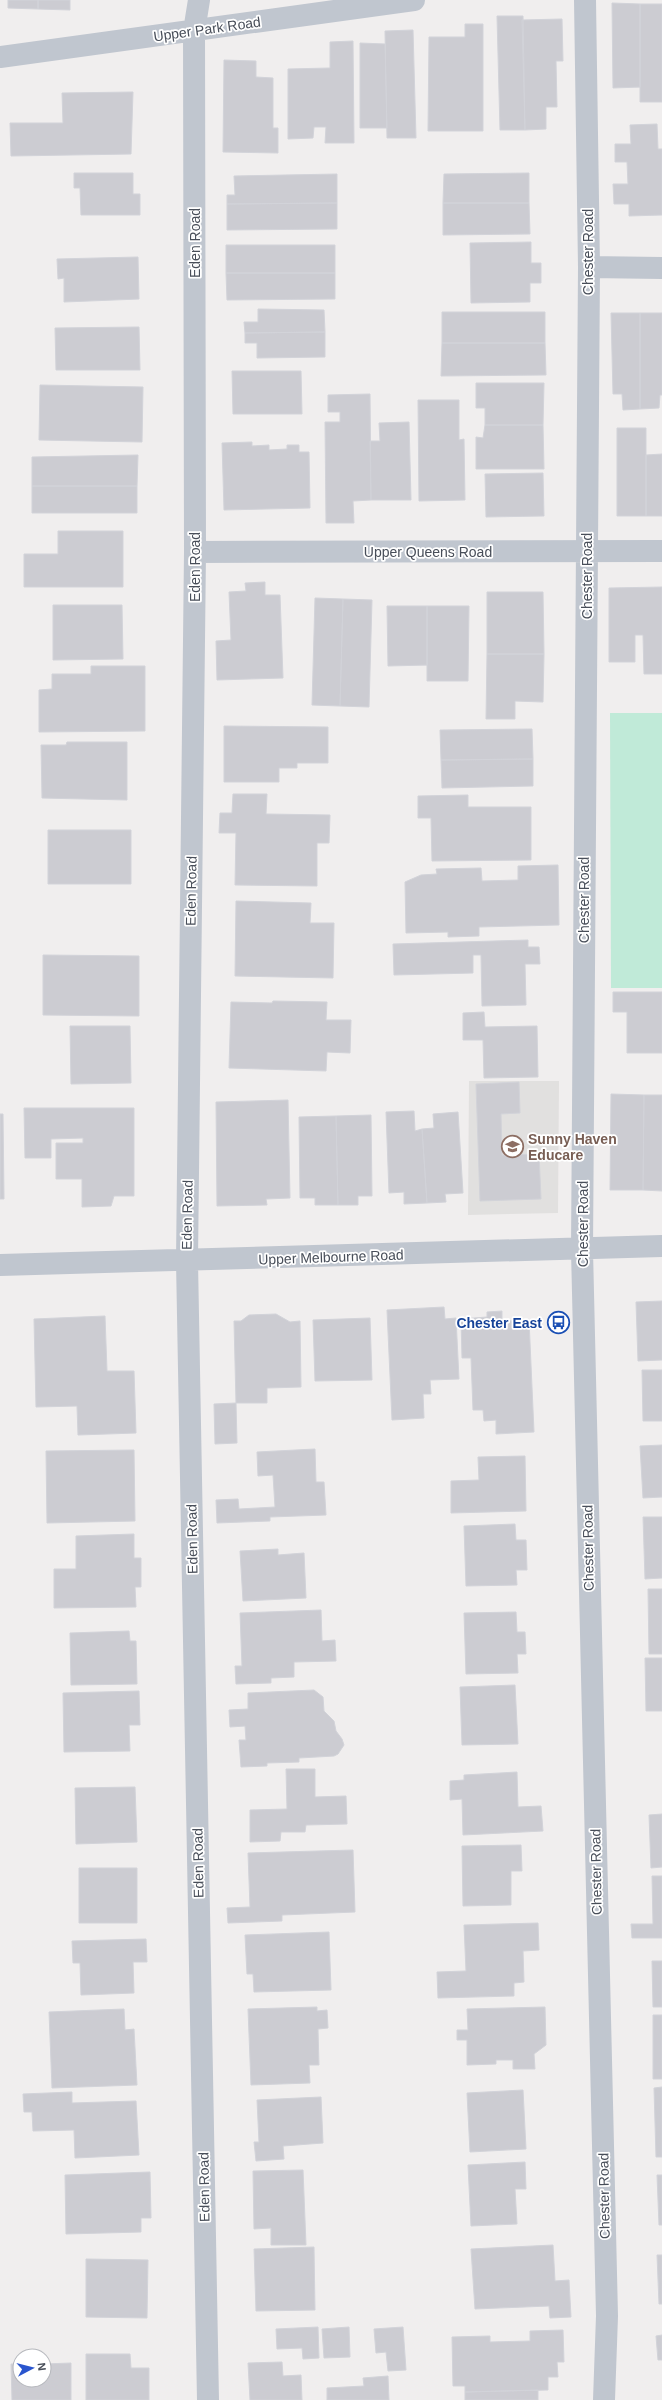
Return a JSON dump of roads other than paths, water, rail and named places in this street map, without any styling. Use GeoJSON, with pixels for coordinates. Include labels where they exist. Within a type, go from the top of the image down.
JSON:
{"type":"FeatureCollection","features":[{"type":"Feature","properties":{"kind":"street","name":"Eden Road"},"geometry":{"type":"LineString","coordinates":[[199,0],[194,31],[195,552],[187,1262],[208,2400]]}},
{"type":"Feature","properties":{"kind":"street","name":"Upper Park Road"},"geometry":{"type":"LineString","coordinates":[[0,57],[414,0]]}},
{"type":"Feature","properties":{"kind":"street","name":"Chester Road"},"geometry":{"type":"LineString","coordinates":[[585,0],[589,268],[582,1250],[607,2316],[604,2400]]}},
{"type":"Feature","properties":{"kind":"street"},"geometry":{"type":"LineString","coordinates":[[589,268],[662,268]]}},
{"type":"Feature","properties":{"kind":"street","name":"Upper Queens Road"},"geometry":{"type":"LineString","coordinates":[[195,552],[662,551]]}},
{"type":"Feature","properties":{"kind":"street","name":"Upper Melbourne Road"},"geometry":{"type":"LineString","coordinates":[[0,1265],[187,1262],[582,1250],[662,1246]]}},
{"type":"Feature","properties":{"kind":"place","name":"Sunny Haven Educare"},"geometry":{"type":"Point","coordinates":[513,1147]}},
{"type":"Feature","properties":{"kind":"place","name":"Chester East"},"geometry":{"type":"Point","coordinates":[558,1323]}}]}
